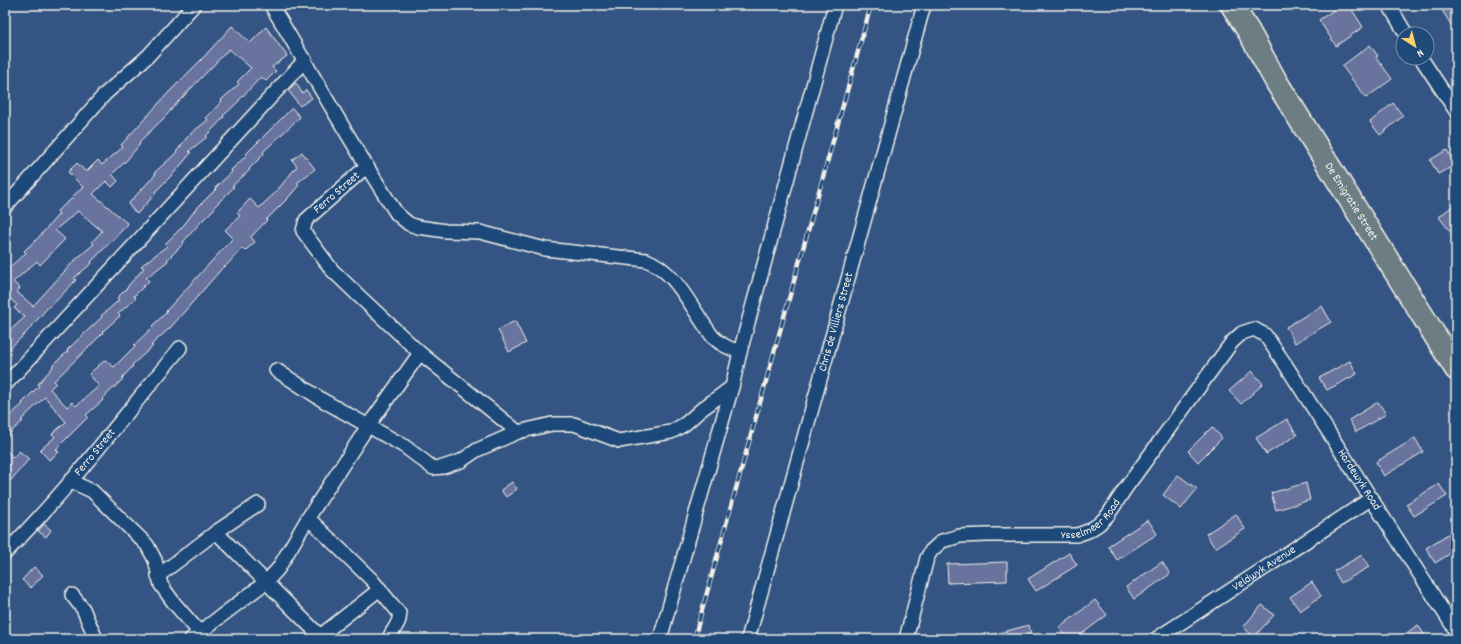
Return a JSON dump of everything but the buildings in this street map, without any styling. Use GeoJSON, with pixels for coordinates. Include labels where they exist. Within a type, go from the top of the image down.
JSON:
{"type":"FeatureCollection","features":[{"type":"Feature","properties":{"kind":"highway","name":"De Emigratie Street"},"geometry":{"type":"LineString","coordinates":[[1232,5],[1249,32],[1277,83],[1456,369]]}},
{"type":"Feature","properties":{"kind":"highway","name":"De Emigratie Street"},"geometry":{"type":"LineString","coordinates":[[1238,5],[1249,32]]}},
{"type":"Feature","properties":{"kind":"street"},"geometry":{"type":"LineString","coordinates":[[5,207],[105,94],[148,56],[194,5]]}},
{"type":"Feature","properties":{"kind":"street"},"geometry":{"type":"LineString","coordinates":[[271,5],[397,214],[409,224],[446,231],[480,232],[545,249],[646,260],[660,267],[675,283],[713,337],[727,347],[740,352]]}},
{"type":"Feature","properties":{"kind":"street"},"geometry":{"type":"LineString","coordinates":[[660,639],[732,387],[740,352],[835,5]]}},
{"type":"Feature","properties":{"kind":"street","name":"Chris de Villiers Street"},"geometry":{"type":"LineString","coordinates":[[748,639],[924,5]]}},
{"type":"Feature","properties":{"kind":"street"},"geometry":{"type":"LineString","coordinates":[[1393,6],[1402,26]]}},
{"type":"Feature","properties":{"kind":"street"},"geometry":{"type":"LineString","coordinates":[[5,384],[305,60]]}},
{"type":"Feature","properties":{"kind":"street"},"geometry":{"type":"LineString","coordinates":[[1426,66],[1456,111]]}},
{"type":"Feature","properties":{"kind":"street","name":"Ferro Street"},"geometry":{"type":"LineString","coordinates":[[367,166],[306,220],[303,231],[332,270],[420,353]]}},
{"type":"Feature","properties":{"kind":"street","name":"Ysselmeer Road"},"geometry":{"type":"LineString","coordinates":[[906,639],[927,558],[936,546],[950,538],[960,536],[1077,535],[1088,531],[1099,524],[1108,515],[1125,489],[1232,342],[1248,330],[1254,329],[1259,331]]}},
{"type":"Feature","properties":{"kind":"street","name":"Hardewyk Road"},"geometry":{"type":"LineString","coordinates":[[1259,331],[1270,342],[1285,364],[1456,630]]}},
{"type":"Feature","properties":{"kind":"street","name":"Ferro Street"},"geometry":{"type":"LineString","coordinates":[[5,553],[28,530],[70,481],[180,348]]}},
{"type":"Feature","properties":{"kind":"street"},"geometry":{"type":"LineString","coordinates":[[70,481],[92,491],[144,542],[155,560],[161,585],[198,637],[266,582],[278,569],[308,518],[368,426],[420,353],[518,432]]}},
{"type":"Feature","properties":{"kind":"street"},"geometry":{"type":"LineString","coordinates":[[276,370],[404,446],[434,468],[443,468],[461,461],[477,450],[518,432],[552,424],[574,424],[619,440],[671,432],[685,424],[702,409],[732,387]]}},
{"type":"Feature","properties":{"kind":"street","name":"Veldwyk Avenue"},"geometry":{"type":"LineString","coordinates":[[1156,639],[1372,498]]}},
{"type":"Feature","properties":{"kind":"street"},"geometry":{"type":"LineString","coordinates":[[158,576],[216,532],[258,504]]}},
{"type":"Feature","properties":{"kind":"street"},"geometry":{"type":"LineString","coordinates":[[308,518],[380,589],[400,615],[400,619],[389,639]]}},
{"type":"Feature","properties":{"kind":"street"},"geometry":{"type":"LineString","coordinates":[[216,532],[266,582],[318,638],[380,589]]}},
{"type":"Feature","properties":{"kind":"street"},"geometry":{"type":"LineString","coordinates":[[72,595],[83,609],[96,639]]}},
{"type":"Feature","properties":{"kind":"railway"},"geometry":{"type":"LineString","coordinates":[[694,639],[871,5]]}}]}
